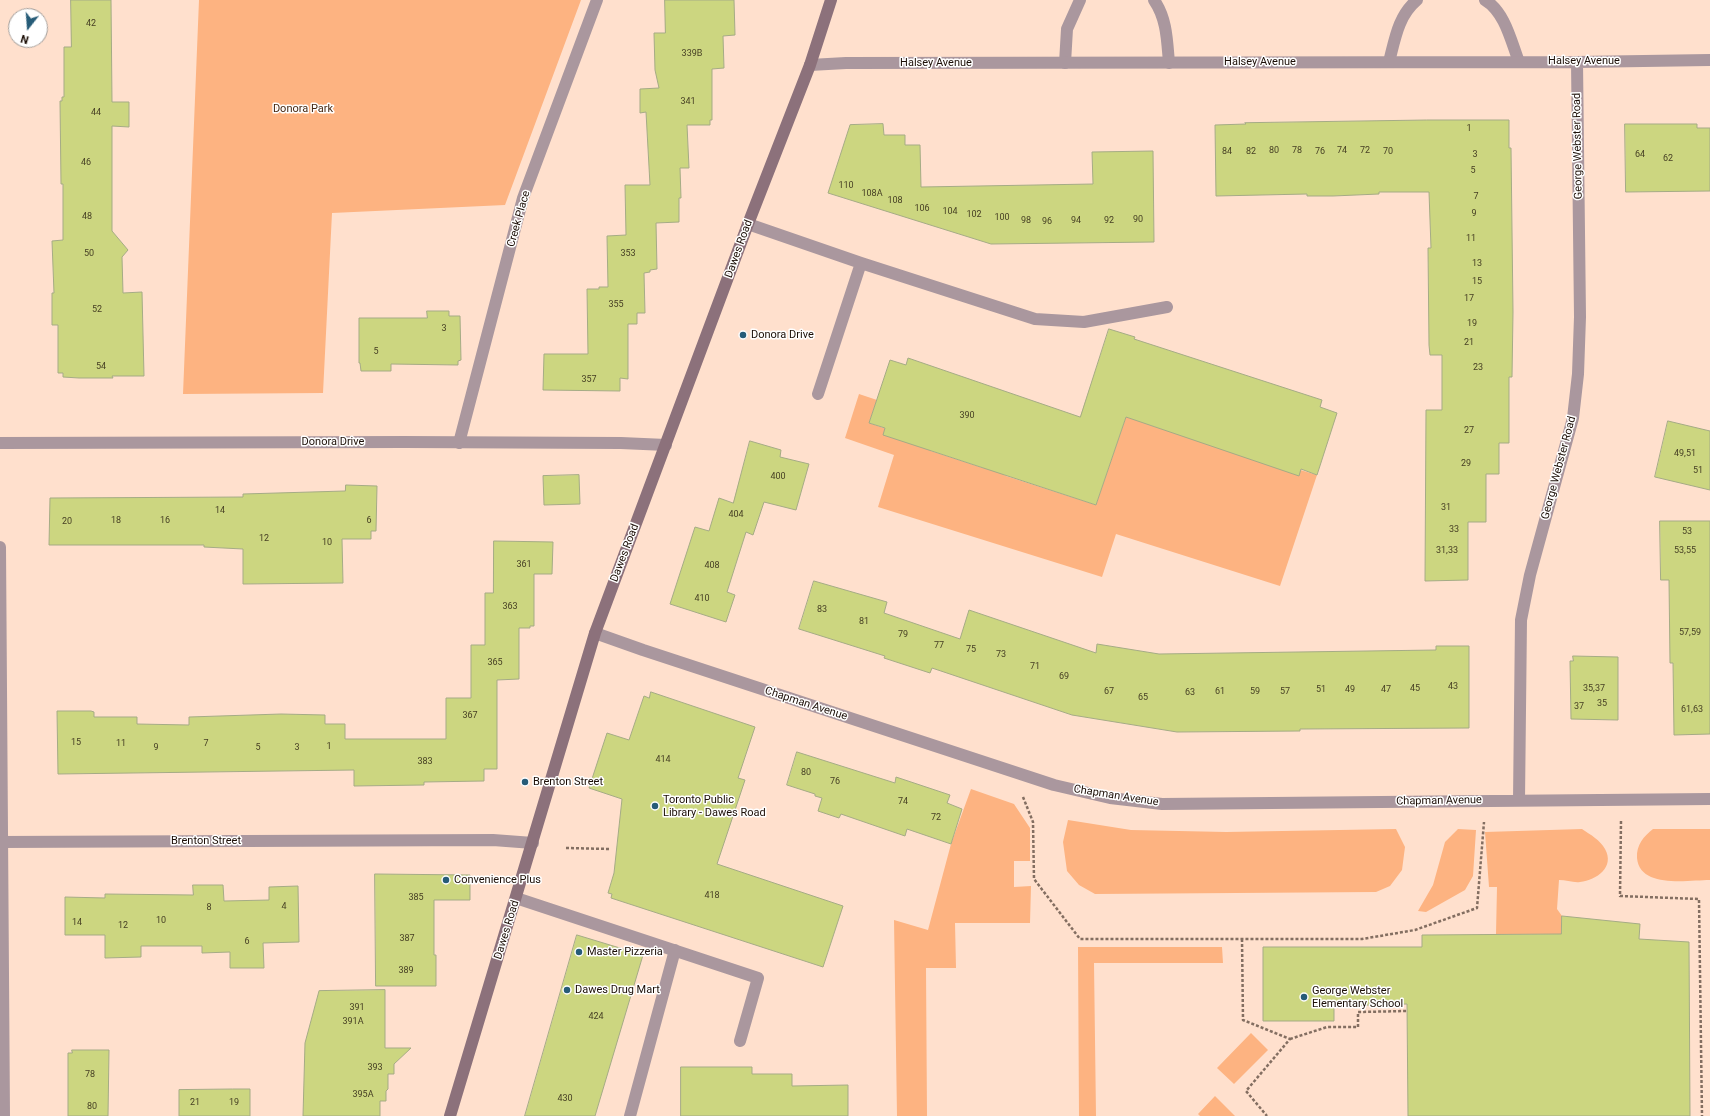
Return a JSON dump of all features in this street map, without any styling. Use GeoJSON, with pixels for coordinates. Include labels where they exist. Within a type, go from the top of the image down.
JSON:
{"type":"FeatureCollection","features":[{"type":"Feature","properties":{"kind":"street","name":"Creek Place"},"geometry":{"type":"LineString","coordinates":[[459,443],[523,198],[597,0]]}},
{"type":"Feature","properties":{"kind":"street","name":"Dawes Road"},"geometry":{"type":"LineString","coordinates":[[450,1116],[595,633],[748,224],[810,65],[831,0]]}},
{"type":"Feature","properties":{"kind":"street"},"geometry":{"type":"LineString","coordinates":[[1066,63],[1068,29],[1080,0]]}},
{"type":"Feature","properties":{"kind":"street"},"geometry":{"type":"LineString","coordinates":[[1154,0],[1159,8],[1166,27],[1169,62]]}},
{"type":"Feature","properties":{"kind":"street"},"geometry":{"type":"LineString","coordinates":[[1388,62],[1398,25],[1408,7],[1417,0]]}},
{"type":"Feature","properties":{"kind":"street"},"geometry":{"type":"LineString","coordinates":[[1485,0],[1493,5],[1505,24],[1519,62]]}},
{"type":"Feature","properties":{"kind":"street","name":"Halsey Avenue"},"geometry":{"type":"LineString","coordinates":[[810,65],[846,63],[1577,62],[1710,60]]}},
{"type":"Feature","properties":{"kind":"street","name":"George Webster Road"},"geometry":{"type":"LineString","coordinates":[[1519,800],[1521,620],[1530,575],[1573,418],[1578,374],[1580,309],[1577,62]]}},
{"type":"Feature","properties":{"kind":"street"},"geometry":{"type":"LineString","coordinates":[[748,224],[861,263],[1035,319],[1084,322],[1167,307]]}},
{"type":"Feature","properties":{"kind":"street"},"geometry":{"type":"LineString","coordinates":[[818,394],[861,263]]}},
{"type":"Feature","properties":{"kind":"street","name":"Donora Drive"},"geometry":{"type":"LineString","coordinates":[[0,443],[621,443],[666,446]]}},
{"type":"Feature","properties":{"kind":"street"},"geometry":{"type":"LineString","coordinates":[[0,547],[4,1116]]}},
{"type":"Feature","properties":{"kind":"street","name":"Chapman Avenue"},"geometry":{"type":"LineString","coordinates":[[595,633],[1054,785],[1110,798],[1162,804],[1710,799]]}},
{"type":"Feature","properties":{"kind":"street","name":"Brenton Street"},"geometry":{"type":"LineString","coordinates":[[1,842],[494,840],[533,843]]}},
{"type":"Feature","properties":{"kind":"street"},"geometry":{"type":"LineString","coordinates":[[516,898],[758,978],[740,1041]]}},
{"type":"Feature","properties":{"kind":"street"},"geometry":{"type":"LineString","coordinates":[[630,1116],[675,950]]}},
{"type":"Feature","properties":{"kind":"path"},"geometry":{"type":"LineString","coordinates":[[1022,795],[1033,822],[1034,879],[1080,939],[1362,939],[1415,930],[1477,908],[1484,821]]}},
{"type":"Feature","properties":{"kind":"path"},"geometry":{"type":"LineString","coordinates":[[1621,820],[1620,896],[1699,899],[1702,1116]]}},
{"type":"Feature","properties":{"kind":"path"},"geometry":{"type":"LineString","coordinates":[[566,848],[610,848]]}},
{"type":"Feature","properties":{"kind":"path"},"geometry":{"type":"LineString","coordinates":[[1242,939],[1243,1020],[1290,1039]]}},
{"type":"Feature","properties":{"kind":"path"},"geometry":{"type":"LineString","coordinates":[[1267,1116],[1246,1091],[1290,1039],[1327,1027],[1358,1027],[1358,1012],[1407,1012]]}},
{"type":"Feature","properties":{"kind":"green space","name":"Donora Park"},"geometry":{"type":"Polygon","coordinates":[[[199,0],[581,0],[505,205],[332,213],[323,393],[183,394],[199,0]]]}},
{"type":"Feature","properties":{"kind":"green space"},"geometry":{"type":"Polygon","coordinates":[[[859,394],[877,400],[869,423],[933,445],[931,451],[983,468],[985,462],[1006,476],[1096,505],[1128,411],[1151,418],[1150,425],[1317,475],[1280,586],[1116,534],[1102,577],[878,507],[894,455],[845,438],[859,394]]]}},
{"type":"Feature","properties":{"kind":"green space"},"geometry":{"type":"Polygon","coordinates":[[[971,789],[1014,804],[1030,828],[1030,861],[1014,861],[1014,887],[1031,886],[1030,923],[955,923],[956,968],[926,968],[927,1116],[897,1116],[894,920],[928,930],[951,844],[971,789]]]}},
{"type":"Feature","properties":{"kind":"green space"},"geometry":{"type":"Polygon","coordinates":[[[1068,820],[1131,830],[1226,832],[1396,829],[1405,847],[1402,870],[1390,886],[1376,892],[1095,894],[1079,885],[1067,871],[1063,842],[1068,820]]]}},
{"type":"Feature","properties":{"kind":"green space"},"geometry":{"type":"Polygon","coordinates":[[[1458,829],[1476,830],[1473,876],[1465,890],[1426,912],[1418,911],[1433,885],[1445,842],[1458,829]]]}},
{"type":"Feature","properties":{"kind":"green space"},"geometry":{"type":"Polygon","coordinates":[[[1582,829],[1601,843],[1605,849],[1608,861],[1603,872],[1592,879],[1578,882],[1559,880],[1557,909],[1562,916],[1561,934],[1496,934],[1497,887],[1489,887],[1485,832],[1582,829]]]}},
{"type":"Feature","properties":{"kind":"green space"},"geometry":{"type":"Polygon","coordinates":[[[1653,829],[1710,829],[1710,880],[1666,881],[1647,875],[1640,868],[1637,853],[1641,841],[1653,829]]]}},
{"type":"Feature","properties":{"kind":"green space"},"geometry":{"type":"Polygon","coordinates":[[[1078,947],[1222,947],[1223,963],[1094,963],[1096,1116],[1079,1116],[1078,947]]]}},
{"type":"Feature","properties":{"kind":"green space"},"geometry":{"type":"Polygon","coordinates":[[[1251,1033],[1268,1050],[1234,1084],[1217,1068],[1251,1033]]]}},
{"type":"Feature","properties":{"kind":"green space"},"geometry":{"type":"Polygon","coordinates":[[[1215,1096],[1235,1116],[1200,1116],[1198,1114],[1215,1096]]]}},
{"type":"Feature","properties":{"kind":"building"},"geometry":{"type":"Polygon","coordinates":[[[71,0],[111,0],[112,102],[129,102],[129,127],[112,126],[112,231],[128,250],[122,257],[123,293],[142,292],[144,376],[79,378],[63,377],[63,373],[58,373],[58,325],[52,325],[52,293],[54,293],[52,241],[63,240],[63,184],[61,184],[60,101],[62,101],[62,97],[64,97],[64,47],[71,47],[71,0]]]}},
{"type":"Feature","properties":{"kind":"building"},"geometry":{"type":"Polygon","coordinates":[[[665,0],[734,0],[735,35],[723,36],[724,68],[712,69],[712,120],[710,120],[710,125],[687,125],[689,168],[680,168],[681,198],[679,198],[679,222],[656,223],[657,269],[644,273],[645,313],[637,313],[637,324],[628,324],[628,379],[620,378],[620,391],[543,390],[544,354],[588,354],[587,289],[608,287],[607,236],[626,235],[625,185],[650,185],[646,112],[640,113],[640,89],[659,88],[655,70],[654,33],[665,33],[665,0]]]}},
{"type":"Feature","properties":{"kind":"building"},"geometry":{"type":"Polygon","coordinates":[[[1509,120],[1509,148],[1511,148],[1513,312],[1512,377],[1509,377],[1509,443],[1499,443],[1499,474],[1486,474],[1486,522],[1468,522],[1468,580],[1425,581],[1426,410],[1442,410],[1442,355],[1430,355],[1429,345],[1428,248],[1431,248],[1429,192],[1379,192],[1379,194],[1333,196],[1307,196],[1307,194],[1216,196],[1215,125],[1246,124],[1245,123],[1509,120]]]}},
{"type":"Feature","properties":{"kind":"building"},"geometry":{"type":"Polygon","coordinates":[[[883,124],[884,135],[905,135],[905,145],[920,145],[921,187],[1093,184],[1092,152],[1153,151],[1154,242],[991,244],[828,193],[850,125],[883,124]]]}},
{"type":"Feature","properties":{"kind":"building"},"geometry":{"type":"Polygon","coordinates":[[[1625,124],[1697,124],[1697,128],[1710,128],[1710,191],[1626,192],[1625,124]]]}},
{"type":"Feature","properties":{"kind":"building"},"geometry":{"type":"Polygon","coordinates":[[[427,311],[449,311],[449,316],[460,316],[461,360],[458,361],[458,365],[391,364],[391,371],[361,371],[359,363],[359,318],[427,318],[427,311]]]}},
{"type":"Feature","properties":{"kind":"building"},"geometry":{"type":"Polygon","coordinates":[[[1109,329],[1135,337],[1134,339],[1322,400],[1320,407],[1337,413],[1317,475],[1301,469],[1299,476],[1126,417],[1096,505],[883,435],[885,428],[869,423],[890,360],[906,365],[908,358],[1080,417],[1109,329]]]}},
{"type":"Feature","properties":{"kind":"building"},"geometry":{"type":"Polygon","coordinates":[[[1668,421],[1710,431],[1710,490],[1655,477],[1668,421]]]}},
{"type":"Feature","properties":{"kind":"building"},"geometry":{"type":"Polygon","coordinates":[[[750,441],[781,450],[780,457],[809,464],[796,510],[764,502],[753,535],[746,532],[727,592],[735,595],[726,622],[670,604],[695,527],[709,531],[719,498],[733,503],[750,441]]]}},
{"type":"Feature","properties":{"kind":"building"},"geometry":{"type":"Polygon","coordinates":[[[579,475],[580,504],[544,505],[543,476],[579,475]]]}},
{"type":"Feature","properties":{"kind":"building"},"geometry":{"type":"Polygon","coordinates":[[[346,485],[377,486],[376,531],[371,531],[371,539],[342,539],[343,583],[243,584],[243,549],[204,547],[204,545],[49,545],[50,498],[243,497],[243,494],[345,491],[346,485]]]}},
{"type":"Feature","properties":{"kind":"building"},"geometry":{"type":"Polygon","coordinates":[[[1660,521],[1710,521],[1710,734],[1674,735],[1673,663],[1670,663],[1669,580],[1661,580],[1660,521]]]}},
{"type":"Feature","properties":{"kind":"building"},"geometry":{"type":"Polygon","coordinates":[[[494,541],[553,542],[552,574],[534,574],[534,626],[530,626],[530,628],[519,628],[519,679],[497,680],[497,769],[484,769],[484,781],[424,782],[424,785],[354,786],[354,770],[58,774],[57,711],[91,711],[94,712],[94,717],[137,717],[137,724],[189,725],[189,717],[281,714],[325,715],[325,724],[345,724],[345,739],[446,739],[446,698],[471,698],[471,645],[485,645],[485,593],[493,593],[494,541]]]}},
{"type":"Feature","properties":{"kind":"building"},"geometry":{"type":"Polygon","coordinates":[[[814,581],[887,602],[884,613],[960,639],[969,610],[1096,653],[1097,644],[1159,654],[1436,650],[1436,646],[1469,646],[1469,728],[1300,729],[1300,731],[1177,732],[1072,715],[932,668],[930,673],[884,658],[885,656],[799,629],[814,581]]]}},
{"type":"Feature","properties":{"kind":"building"},"geometry":{"type":"Polygon","coordinates":[[[1573,656],[1618,657],[1618,720],[1571,719],[1570,661],[1573,661],[1573,656]]]}},
{"type":"Feature","properties":{"kind":"building"},"geometry":{"type":"Polygon","coordinates":[[[651,692],[755,727],[738,778],[745,780],[717,864],[843,906],[823,967],[611,898],[612,894],[608,893],[614,873],[622,799],[589,788],[607,733],[629,740],[644,696],[649,698],[651,692]]]}},
{"type":"Feature","properties":{"kind":"building"},"geometry":{"type":"Polygon","coordinates":[[[797,752],[895,783],[896,777],[950,795],[947,803],[962,809],[951,844],[907,829],[905,836],[841,814],[839,818],[818,811],[822,798],[815,796],[815,794],[787,785],[797,752]]]}},
{"type":"Feature","properties":{"kind":"building"},"geometry":{"type":"Polygon","coordinates":[[[375,874],[470,875],[470,900],[434,900],[434,955],[436,955],[436,986],[376,986],[375,874]]]}},
{"type":"Feature","properties":{"kind":"building"},"geometry":{"type":"Polygon","coordinates":[[[193,885],[223,885],[224,901],[269,900],[269,887],[298,886],[299,942],[263,943],[264,968],[230,968],[230,952],[202,953],[202,946],[141,946],[141,957],[105,958],[105,935],[65,935],[65,897],[105,898],[105,894],[193,895],[193,885]]]}},
{"type":"Feature","properties":{"kind":"building"},"geometry":{"type":"Polygon","coordinates":[[[1562,916],[1640,924],[1639,939],[1689,942],[1690,1116],[1408,1116],[1407,1004],[1334,1006],[1334,1021],[1263,1021],[1263,947],[1422,947],[1422,935],[1561,934],[1562,916]]]}},
{"type":"Feature","properties":{"kind":"building"},"geometry":{"type":"Polygon","coordinates":[[[577,935],[643,955],[595,1116],[525,1116],[577,935]]]}},
{"type":"Feature","properties":{"kind":"building"},"geometry":{"type":"Polygon","coordinates":[[[385,990],[385,1048],[411,1048],[394,1064],[394,1074],[388,1074],[386,1101],[380,1101],[380,1116],[303,1116],[305,1043],[319,991],[385,990]]]}},
{"type":"Feature","properties":{"kind":"building"},"geometry":{"type":"Polygon","coordinates":[[[72,1050],[109,1050],[108,1116],[68,1116],[68,1053],[72,1053],[72,1050]]]}},
{"type":"Feature","properties":{"kind":"building"},"geometry":{"type":"Polygon","coordinates":[[[681,1067],[752,1067],[752,1074],[792,1074],[792,1086],[848,1085],[848,1116],[681,1116],[681,1067]]]}},
{"type":"Feature","properties":{"kind":"building"},"geometry":{"type":"Polygon","coordinates":[[[250,1089],[250,1116],[179,1116],[179,1090],[250,1089]]]}},
{"type":"Feature","properties":{"kind":"place","name":"Donora Drive"},"geometry":{"type":"Point","coordinates":[743,335]}},
{"type":"Feature","properties":{"kind":"place","name":"Brenton Street"},"geometry":{"type":"Point","coordinates":[525,782]}},
{"type":"Feature","properties":{"kind":"place","name":"Toronto Public Library - Dawes Road"},"geometry":{"type":"Point","coordinates":[655,806]}},
{"type":"Feature","properties":{"kind":"place","name":"Convenience Plus"},"geometry":{"type":"Point","coordinates":[446,880]}},
{"type":"Feature","properties":{"kind":"place","name":"Master Pizzeria"},"geometry":{"type":"Point","coordinates":[579,952]}},
{"type":"Feature","properties":{"kind":"place","name":"Dawes Drug Mart"},"geometry":{"type":"Point","coordinates":[567,990]}},
{"type":"Feature","properties":{"kind":"place","name":"George Webster Elementary School"},"geometry":{"type":"Point","coordinates":[1304,997]}}]}
